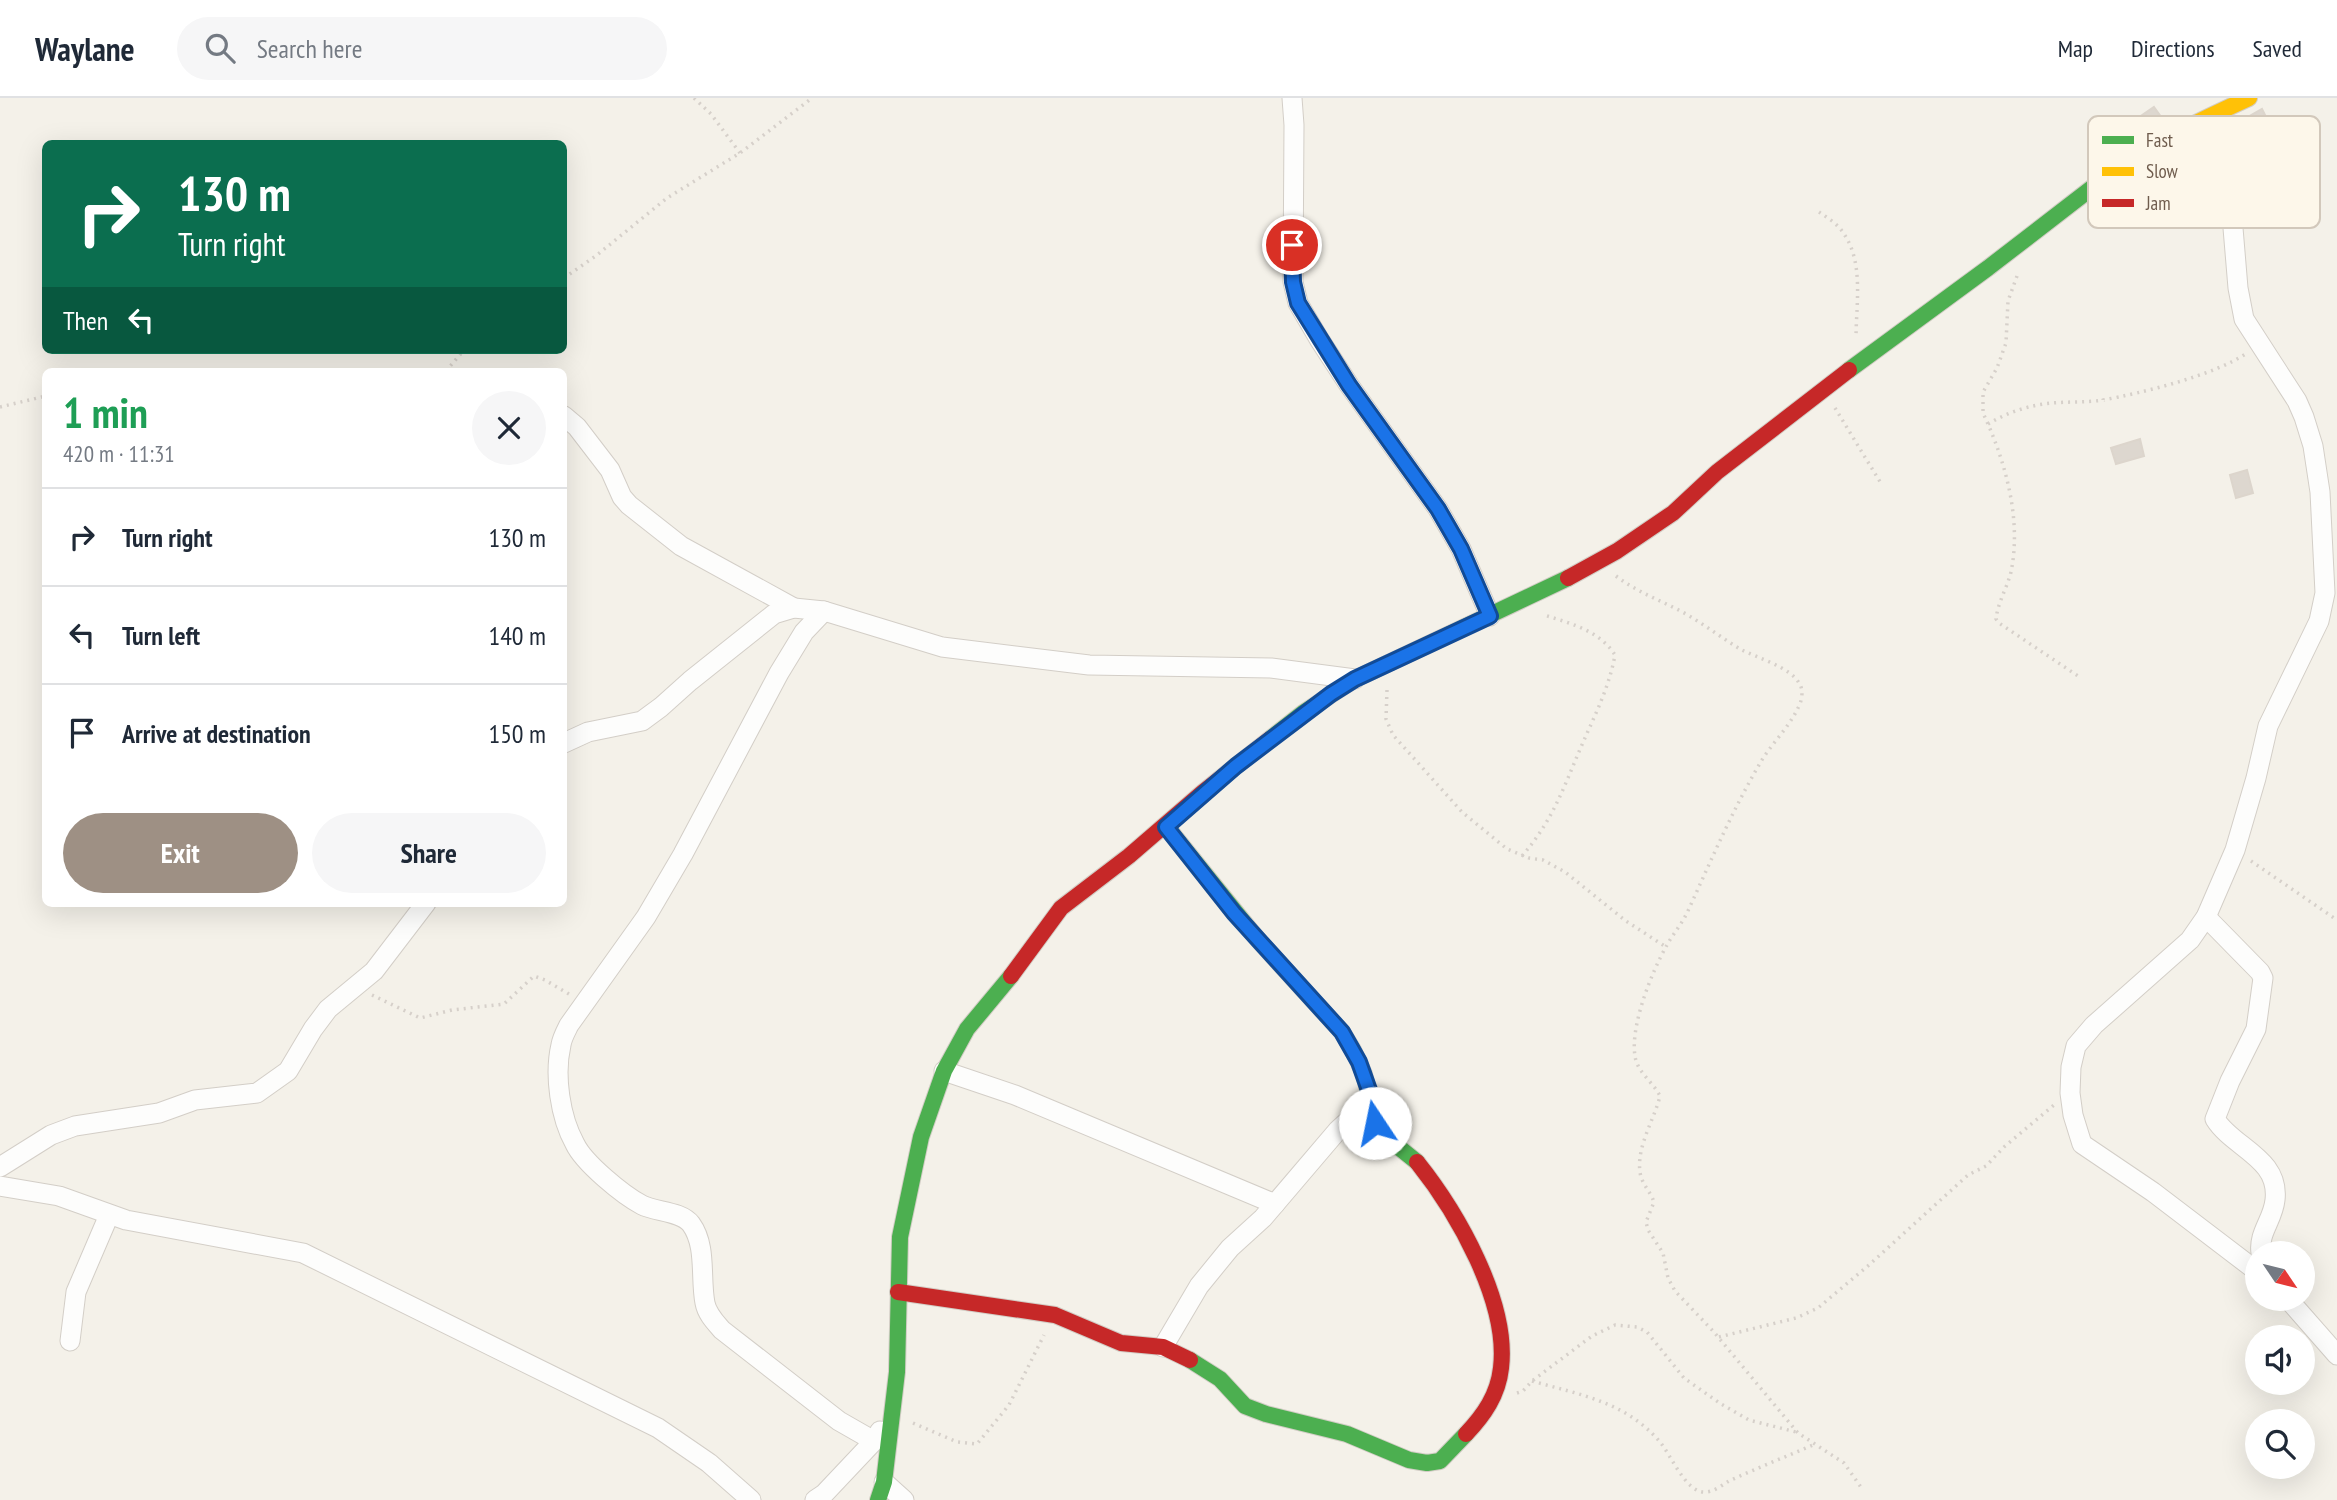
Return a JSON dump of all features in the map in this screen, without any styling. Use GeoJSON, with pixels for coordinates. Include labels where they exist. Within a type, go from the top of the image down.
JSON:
{"type":"FeatureCollection","features":[{"type":"Feature","properties":{"kind":"street"},"geometry":{"type":"LineString","coordinates":[[1292,98],[1293,282],[1298,303],[1349,385],[1438,509],[1461,549],[1490,616]]}},
{"type":"Feature","properties":{"kind":"street"},"geometry":{"type":"LineString","coordinates":[[2210,116],[2247,98]]}},
{"type":"Feature","properties":{"kind":"street"},"geometry":{"type":"LineString","coordinates":[[904,1500],[881,1491],[897,1371],[900,1237],[918,1149],[944,1071],[967,1029],[1002,988],[1051,919],[1072,898],[1166,827],[1202,793],[1303,713],[1355,679],[1600,561],[1673,513],[1725,466],[1823,388],[1988,268],[2088,191]]}},
{"type":"Feature","properties":{"kind":"street"},"geometry":{"type":"LineString","coordinates":[[2233,228],[2241,312],[2297,401],[2313,446],[2321,503],[2325,593],[2319,621],[2268,726],[2235,850],[2206,917],[2190,940],[2081,1039],[2074,1050],[2070,1093],[2073,1115],[2082,1144],[2153,1192],[2245,1262]]}},
{"type":"Feature","properties":{"kind":"street"},"geometry":{"type":"LineString","coordinates":[[567,419],[581,432],[610,470],[622,497],[629,505],[681,546],[794,608]]}},
{"type":"Feature","properties":{"kind":"street"},"geometry":{"type":"LineString","coordinates":[[567,741],[578,735],[642,721],[662,708],[690,681],[774,614],[794,608],[824,611],[942,647],[1089,665],[1271,668],[1355,679]]}},
{"type":"Feature","properties":{"kind":"street"},"geometry":{"type":"LineString","coordinates":[[824,611],[804,632],[779,673],[683,854],[646,917],[569,1025],[561,1044],[559,1071],[567,1126],[576,1147],[587,1161],[644,1206],[684,1218],[691,1224],[702,1260],[705,1305],[710,1316],[722,1330],[839,1421],[874,1441]]}},
{"type":"Feature","properties":{"kind":"street"},"geometry":{"type":"LineString","coordinates":[[898,1292],[967,1299],[1055,1315],[1121,1343],[1163,1347],[1220,1379],[1245,1406],[1347,1434],[1409,1460],[1427,1463],[1440,1461],[1488,1407],[1501,1373],[1503,1350],[1498,1319],[1479,1262],[1422,1168],[1385,1136],[1375,1123],[1359,1062],[1342,1032],[1234,913],[1166,827]]}},
{"type":"Feature","properties":{"kind":"street"},"geometry":{"type":"LineString","coordinates":[[0,1167],[51,1135],[75,1126],[159,1113],[195,1100],[257,1093],[288,1071],[328,1009],[374,971],[423,907]]}},
{"type":"Feature","properties":{"kind":"street"},"geometry":{"type":"LineString","coordinates":[[2206,917],[2263,978],[2256,1030],[2230,1081],[2215,1119],[2271,1173],[2275,1201],[2260,1241]]}},
{"type":"Feature","properties":{"kind":"street"},"geometry":{"type":"LineString","coordinates":[[944,1071],[1015,1096],[1275,1204]]}},
{"type":"Feature","properties":{"kind":"street"},"geometry":{"type":"LineString","coordinates":[[1163,1347],[1199,1286],[1230,1248],[1275,1204],[1338,1130],[1371,1100]]}},
{"type":"Feature","properties":{"kind":"street"},"geometry":{"type":"LineString","coordinates":[[0,1186],[43,1192],[109,1215],[310,1256],[658,1428],[709,1462],[751,1500]]}},
{"type":"Feature","properties":{"kind":"street"},"geometry":{"type":"LineString","coordinates":[[70,1340],[78,1285],[109,1215]]}},
{"type":"Feature","properties":{"kind":"street"},"geometry":{"type":"LineString","coordinates":[[2298,1311],[2337,1355]]}},
{"type":"Feature","properties":{"kind":"street"},"geometry":{"type":"LineString","coordinates":[[815,1500],[824,1494],[874,1441],[892,1413]]}},
{"type":"Feature","properties":{"kind":"path"},"geometry":{"type":"LineString","coordinates":[[694,98],[711,114],[740,153]]}},
{"type":"Feature","properties":{"kind":"path"},"geometry":{"type":"LineString","coordinates":[[567,276],[667,198],[740,153],[812,98]]}},
{"type":"Feature","properties":{"kind":"path"},"geometry":{"type":"LineString","coordinates":[[1819,212],[1843,232],[1853,256],[1857,279],[1856,364]]}},
{"type":"Feature","properties":{"kind":"path"},"geometry":{"type":"LineString","coordinates":[[2020,268],[2008,301],[2004,353],[1981,400],[2010,491],[2014,522],[2011,574],[1996,619],[2078,676]]}},
{"type":"Feature","properties":{"kind":"path"},"geometry":{"type":"LineString","coordinates":[[1988,424],[2013,411],[2028,407],[2045,403],[2101,400],[2210,371],[2232,362],[2260,343]]}},
{"type":"Feature","properties":{"kind":"path"},"geometry":{"type":"LineString","coordinates":[[449,368],[461,354]]}},
{"type":"Feature","properties":{"kind":"path"},"geometry":{"type":"LineString","coordinates":[[1823,388],[1882,485]]}},
{"type":"Feature","properties":{"kind":"path"},"geometry":{"type":"LineString","coordinates":[[0,407],[42,397]]}},
{"type":"Feature","properties":{"kind":"path"},"geometry":{"type":"LineString","coordinates":[[1600,561],[1636,590],[1686,614],[1741,649],[1790,673],[1799,681],[1802,689],[1800,705],[1759,764],[1717,845],[1685,918],[1666,947],[1646,997],[1634,1042],[1636,1063],[1660,1096],[1640,1159],[1641,1177],[1654,1202],[1646,1222],[1648,1230],[1663,1253],[1668,1278],[1675,1291],[1719,1337],[1798,1433],[1844,1464],[1863,1490]]}},
{"type":"Feature","properties":{"kind":"path"},"geometry":{"type":"LineString","coordinates":[[1522,856],[1544,828],[1561,799],[1600,706],[1615,655],[1609,645],[1584,629],[1537,613]]}},
{"type":"Feature","properties":{"kind":"path"},"geometry":{"type":"LineString","coordinates":[[1398,659],[1388,680],[1386,719],[1393,735],[1462,813],[1497,843],[1522,856],[1555,865],[1626,921],[1666,947]]}},
{"type":"Feature","properties":{"kind":"path"},"geometry":{"type":"LineString","coordinates":[[2235,850],[2337,920]]}},
{"type":"Feature","properties":{"kind":"path"},"geometry":{"type":"LineString","coordinates":[[355,986],[420,1018],[452,1010],[504,1004],[534,976],[583,1003]]}},
{"type":"Feature","properties":{"kind":"path"},"geometry":{"type":"LineString","coordinates":[[1719,1337],[1796,1318],[1818,1308],[1968,1175],[1986,1166],[2043,1113],[2070,1093]]}},
{"type":"Feature","properties":{"kind":"path"},"geometry":{"type":"LineString","coordinates":[[892,1413],[957,1442],[977,1444],[1009,1405],[1055,1315]]}},
{"type":"Feature","properties":{"kind":"path"},"geometry":{"type":"LineString","coordinates":[[1494,1395],[1523,1391],[1532,1381],[1592,1336],[1607,1328],[1615,1325],[1637,1327],[1647,1332],[1684,1378],[1721,1404],[1749,1420],[1798,1433]]}},
{"type":"Feature","properties":{"kind":"path"},"geometry":{"type":"LineString","coordinates":[[1532,1381],[1617,1408],[1636,1418],[1661,1444],[1683,1477],[1703,1493],[1814,1445]]}},
{"type":"Feature","properties":{"kind":"building"},"geometry":{"type":"Polygon","coordinates":[[[2154,107],[2160,116],[2141,116],[2154,107]]]}},
{"type":"Feature","properties":{"kind":"building"},"geometry":{"type":"Polygon","coordinates":[[[2262,109],[2266,116],[2250,116],[2262,109]]]}},
{"type":"Feature","properties":{"kind":"building"},"geometry":{"type":"Polygon","coordinates":[[[2140,439],[2144,456],[2116,464],[2111,448],[2140,439]]]}},
{"type":"Feature","properties":{"kind":"building"},"geometry":{"type":"Polygon","coordinates":[[[2247,470],[2253,493],[2236,498],[2230,475],[2247,470]]]}},
{"type":"Feature","properties":{"kind":"traffic: fast"},"geometry":{"type":"LineString","coordinates":[[1849,370],[2088,191]]}},
{"type":"Feature","properties":{"kind":"traffic: fast"},"geometry":{"type":"LineString","coordinates":[[1270,739],[1303,713],[1355,679],[1568,578]]}},
{"type":"Feature","properties":{"kind":"traffic: fast"},"geometry":{"type":"LineString","coordinates":[[1166,826],[1259,941],[1342,1032],[1364,1074],[1376,1124],[1386,1137],[1417,1162]]}},
{"type":"Feature","properties":{"kind":"traffic: fast"},"geometry":{"type":"LineString","coordinates":[[878,1500],[884,1482],[897,1372],[900,1237],[921,1137],[944,1071],[967,1029],[1011,976]]}},
{"type":"Feature","properties":{"kind":"traffic: fast"},"geometry":{"type":"LineString","coordinates":[[1190,1360],[1220,1379],[1245,1406],[1266,1414],[1347,1434],[1409,1460],[1427,1463],[1440,1461],[1466,1434]]}},
{"type":"Feature","properties":{"kind":"traffic: slow"},"geometry":{"type":"LineString","coordinates":[[2210,116],[2249,98]]}},
{"type":"Feature","properties":{"kind":"traffic: jam"},"geometry":{"type":"LineString","coordinates":[[1568,578],[1617,551],[1673,513],[1717,472],[1849,370]]}},
{"type":"Feature","properties":{"kind":"traffic: jam"},"geometry":{"type":"LineString","coordinates":[[1011,976],[1061,908],[1129,856],[1270,739]]}},
{"type":"Feature","properties":{"kind":"traffic: jam"},"geometry":{"type":"LineString","coordinates":[[1417,1162],[1463,1232],[1477,1259],[1497,1315],[1501,1342],[1501,1368],[1497,1387],[1489,1404],[1466,1434]]}},
{"type":"Feature","properties":{"kind":"traffic: jam"},"geometry":{"type":"LineString","coordinates":[[898,1292],[1055,1315],[1121,1343],[1163,1347],[1190,1360]]}},
{"type":"Feature","properties":{"kind":"route"},"geometry":{"type":"LineString","coordinates":[[1292,245],[1293,282],[1298,303],[1349,385],[1438,509],[1461,549],[1490,616],[1355,679],[1331,694],[1202,793],[1166,827],[1234,913],[1342,1032],[1359,1062],[1370,1093],[1375,1123]]}}]}
